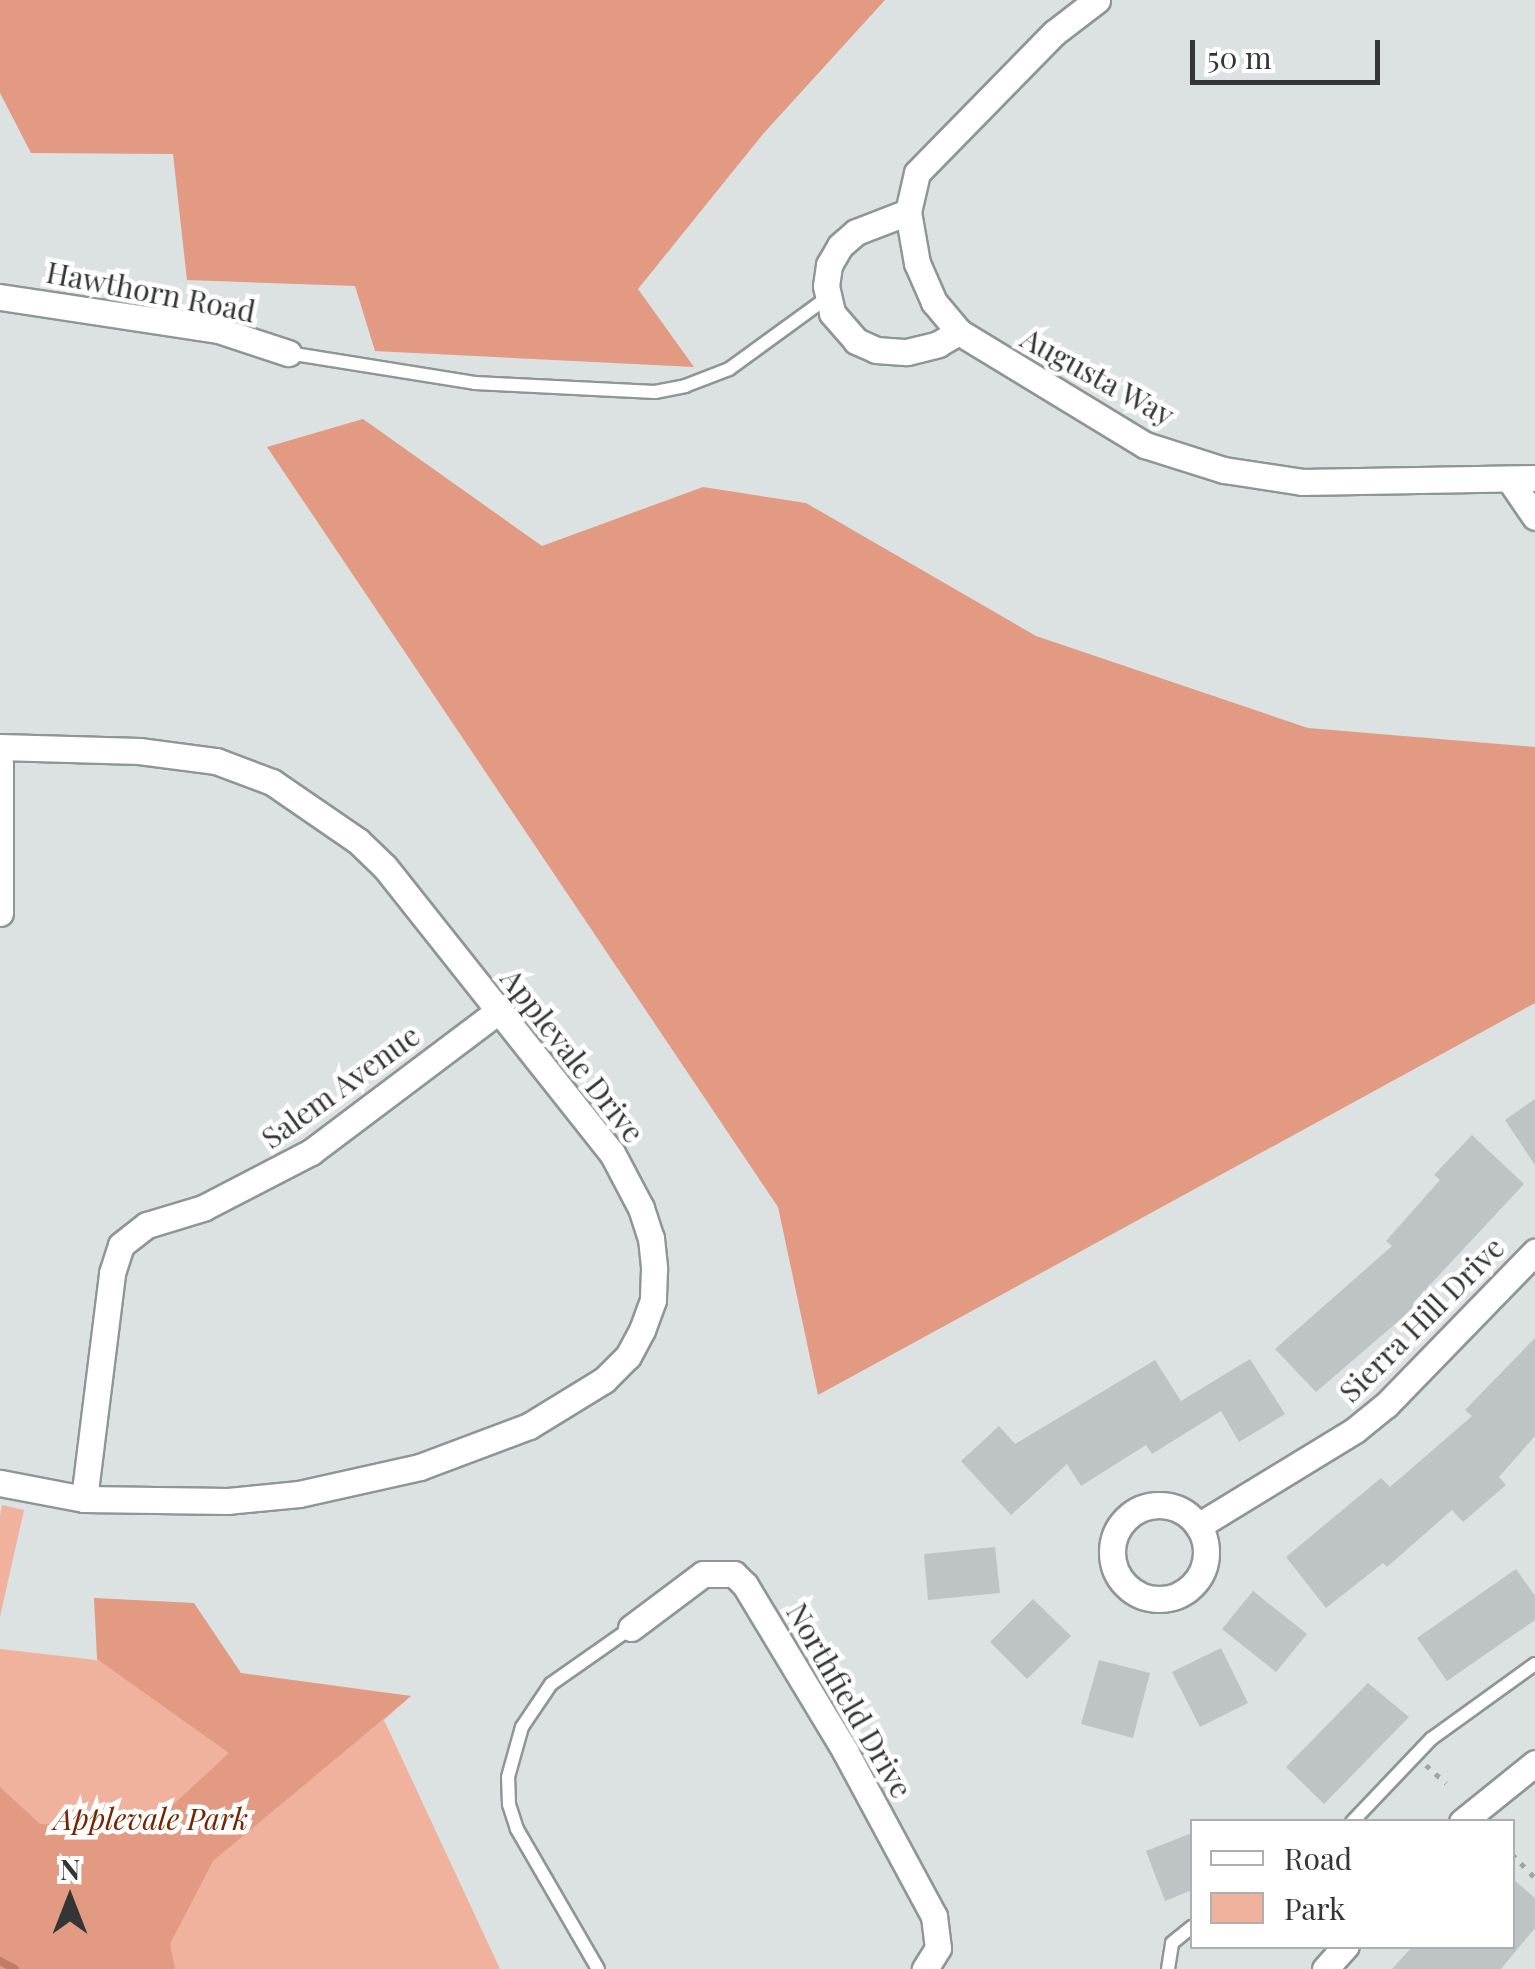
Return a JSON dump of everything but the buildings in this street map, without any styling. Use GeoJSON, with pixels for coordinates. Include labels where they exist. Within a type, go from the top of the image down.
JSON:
{"type":"FeatureCollection","features":[{"type":"Feature","properties":{"kind":"street","name":"Augusta Way"},"geometry":{"type":"LineString","coordinates":[[1098,0],[1054,33],[917,173],[908,212],[917,263],[934,302],[958,332],[1145,445],[1224,470],[1302,482],[1535,478]]}},
{"type":"Feature","properties":{"kind":"street"},"geometry":{"type":"LineString","coordinates":[[908,212],[856,232],[840,246],[830,265],[828,297],[840,327],[856,341],[876,350],[907,352],[938,344],[958,332]]}},
{"type":"Feature","properties":{"kind":"street","name":"Hawthorn Road"},"geometry":{"type":"LineString","coordinates":[[0,297],[218,330],[288,353]]}},
{"type":"Feature","properties":{"kind":"street"},"geometry":{"type":"LineString","coordinates":[[1509,479],[1535,516]]}},
{"type":"Feature","properties":{"kind":"street","name":"Applevale Drive"},"geometry":{"type":"LineString","coordinates":[[0,747],[216,761],[272,782],[324,815],[385,867],[612,1152],[651,1238],[653,1300],[628,1356],[579,1399],[529,1426],[420,1467],[299,1494],[228,1501],[84,1499],[0,1482]]}},
{"type":"Feature","properties":{"kind":"street"},"geometry":{"type":"LineString","coordinates":[[0,763],[0,914]]}},
{"type":"Feature","properties":{"kind":"street","name":"Salem Avenue"},"geometry":{"type":"LineString","coordinates":[[84,1499],[112,1273],[121,1245],[147,1224],[203,1208],[310,1152],[498,1011]]}},
{"type":"Feature","properties":{"kind":"street","name":"Sierra Hill Drive"},"geometry":{"type":"LineString","coordinates":[[1198,1526],[1355,1430],[1386,1405],[1535,1252]]}},
{"type":"Feature","properties":{"kind":"street","name":"Northfield Drive"},"geometry":{"type":"LineString","coordinates":[[631,1628],[703,1574],[734,1574],[845,1751],[934,1916],[938,1948],[925,1969]]}},
{"type":"Feature","properties":{"kind":"street"},"geometry":{"type":"LineString","coordinates":[[1466,1819],[1535,1763]]}},
{"type":"Feature","properties":{"kind":"street"},"geometry":{"type":"LineString","coordinates":[[1325,1969],[1343,1949]]}},
{"type":"Feature","properties":{"kind":"lane"},"geometry":{"type":"LineString","coordinates":[[288,353],[513,387],[656,392],[729,369],[828,297]]}},
{"type":"Feature","properties":{"kind":"lane"},"geometry":{"type":"LineString","coordinates":[[598,1969],[517,1829],[509,1804],[508,1778],[522,1727],[552,1684],[631,1628]]}},
{"type":"Feature","properties":{"kind":"lane"},"geometry":{"type":"LineString","coordinates":[[1355,1819],[1456,1717],[1535,1664]]}},
{"type":"Feature","properties":{"kind":"lane"},"geometry":{"type":"LineString","coordinates":[[1168,1969],[1172,1943],[1190,1929]]}},
{"type":"Feature","properties":{"kind":"path"},"geometry":{"type":"LineString","coordinates":[[1515,1857],[1535,1878]]}},
{"type":"Feature","properties":{"kind":"green space"},"geometry":{"type":"Polygon","coordinates":[[[2,1505],[24,1510],[0,1617],[0,1515],[2,1505]]]}},
{"type":"Feature","properties":{"kind":"green space","name":"Applevale Park"},"geometry":{"type":"Polygon","coordinates":[[[0,1649],[411,1696],[384,1720],[500,1969],[0,1969],[0,1649]]]}},
{"type":"Feature","properties":{"kind":"shaded area"},"geometry":{"type":"Polygon","coordinates":[[[0,0],[885,0],[763,134],[638,289],[694,367],[375,351],[355,286],[187,280],[173,154],[31,153],[0,93],[0,0]]]}},
{"type":"Feature","properties":{"kind":"shaded area"},"geometry":{"type":"Polygon","coordinates":[[[363,419],[542,546],[703,487],[806,503],[1036,636],[1308,728],[1535,747],[1535,1003],[818,1395],[778,1207],[267,447],[363,419]]]}},
{"type":"Feature","properties":{"kind":"shaded area"},"geometry":{"type":"Polygon","coordinates":[[[94,1598],[194,1603],[241,1673],[411,1696],[213,1861],[170,1944],[175,1969],[0,1969],[0,1787],[40,1824],[148,1828],[229,1753],[97,1659],[94,1598]]]}},
{"type":"Feature","properties":{"kind":"waterway"},"geometry":{"type":"LineString","coordinates":[[0,1961],[15,1969]]}}]}
